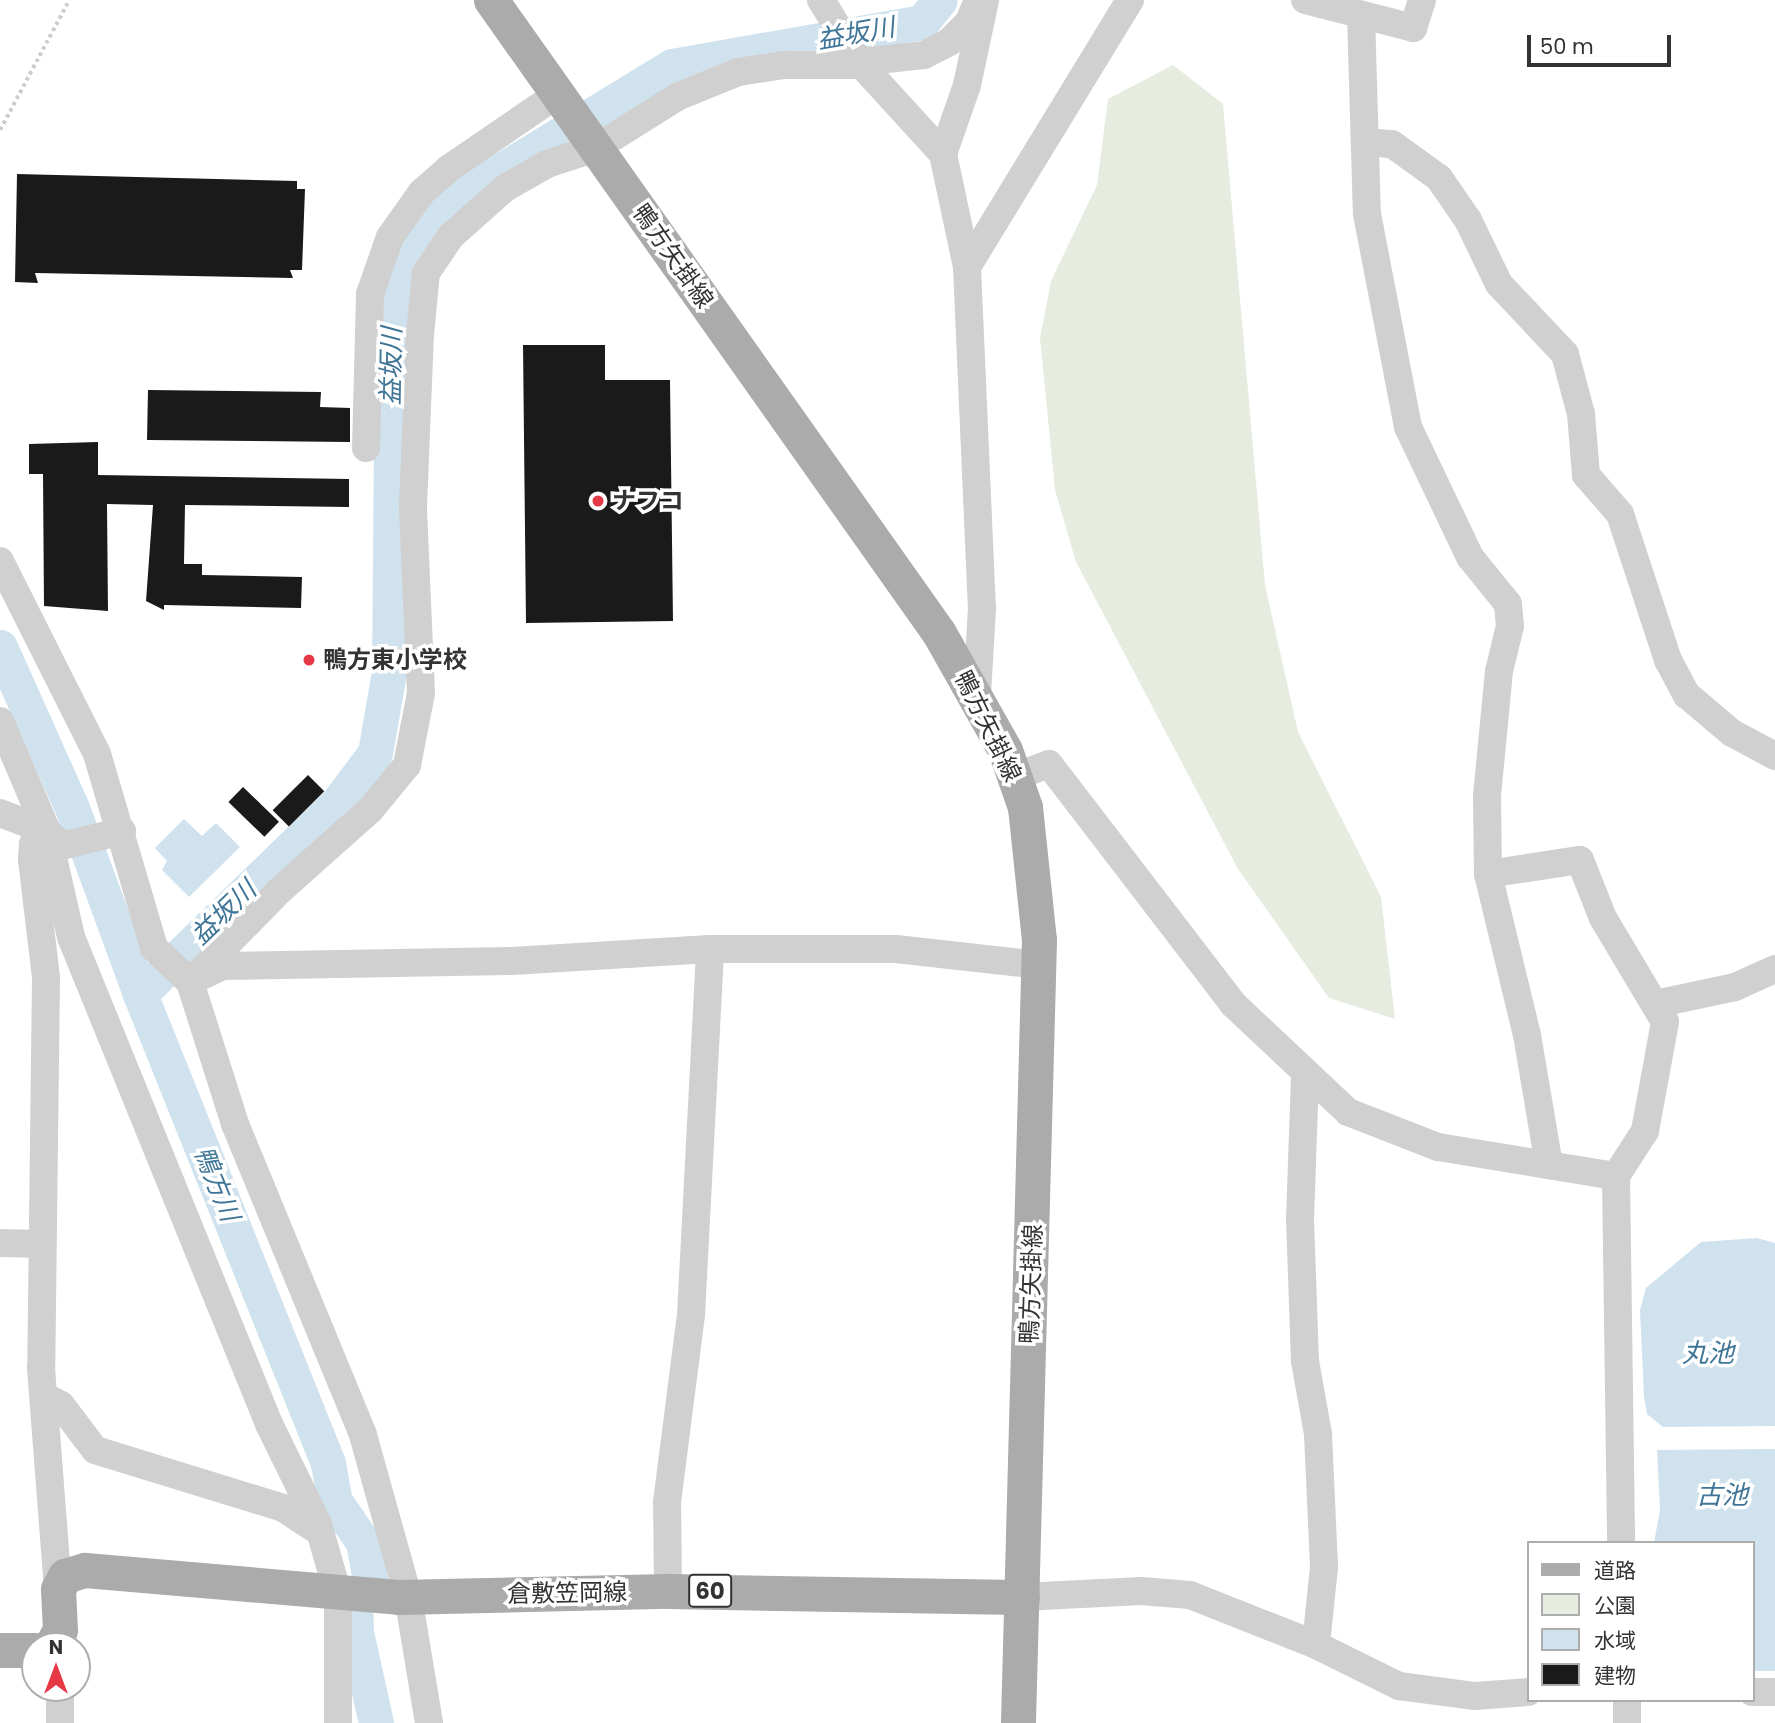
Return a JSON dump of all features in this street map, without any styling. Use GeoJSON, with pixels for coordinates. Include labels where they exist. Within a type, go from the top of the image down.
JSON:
{"type":"FeatureCollection","features":[{"type":"Feature","properties":{"kind":"main road","name":"鴨方矢掛線"},"geometry":{"type":"LineString","coordinates":[[491,0],[977,695],[1015,777],[1035,867],[1038,965],[1021,1597]]}},
{"type":"Feature","properties":{"kind":"main road","name":"倉敷笠岡線"},"geometry":{"type":"LineString","coordinates":[[58,1589],[65,1576],[85,1570],[338,1594],[403,1596],[668,1591],[1021,1597]]}},
{"type":"Feature","properties":{"kind":"main road"},"geometry":{"type":"LineString","coordinates":[[51,1632],[58,1589]]}},
{"type":"Feature","properties":{"kind":"main road"},"geometry":{"type":"LineString","coordinates":[[1018,1723],[1021,1597]]}},
{"type":"Feature","properties":{"kind":"main road"},"geometry":{"type":"LineString","coordinates":[[0,1650],[21,1649]]}},
{"type":"Feature","properties":{"kind":"street"},"geometry":{"type":"LineString","coordinates":[[821,0],[858,60],[943,154],[967,267],[982,608],[977,695]]}},
{"type":"Feature","properties":{"kind":"street"},"geometry":{"type":"LineString","coordinates":[[190,981],[279,891],[370,809],[407,765],[421,693],[413,507],[426,273],[450,236],[505,188],[547,164],[594,145],[679,96],[738,72],[784,65],[924,55],[950,42],[969,22],[978,0]]}},
{"type":"Feature","properties":{"kind":"street"},"geometry":{"type":"LineString","coordinates":[[943,154],[967,85],[985,0]]}},
{"type":"Feature","properties":{"kind":"street"},"geometry":{"type":"LineString","coordinates":[[967,267],[1130,0]]}},
{"type":"Feature","properties":{"kind":"street"},"geometry":{"type":"LineString","coordinates":[[1314,2],[1413,29],[1422,0]]}},
{"type":"Feature","properties":{"kind":"street"},"geometry":{"type":"LineString","coordinates":[[1360,15],[1367,142],[1367,214],[1377,288],[1408,427],[1470,557],[1508,604],[1510,626],[1499,671],[1487,796],[1488,874],[1527,1035],[1549,1165]]}},
{"type":"Feature","properties":{"kind":"street"},"geometry":{"type":"LineString","coordinates":[[366,448],[370,294],[390,237],[422,192],[563,101]]}},
{"type":"Feature","properties":{"kind":"street"},"geometry":{"type":"LineString","coordinates":[[1367,142],[1392,144],[1439,178],[1468,220],[1499,284],[1565,354],[1581,414],[1586,475],[1620,514],[1668,660],[1687,695],[1732,733],[1775,756]]}},
{"type":"Feature","properties":{"kind":"street"},"geometry":{"type":"LineString","coordinates":[[384,257],[426,273]]}},
{"type":"Feature","properties":{"kind":"street"},"geometry":{"type":"LineString","coordinates":[[0,561],[97,754],[115,832],[153,948],[190,981],[235,1124],[363,1436],[403,1596],[429,1723]]}},
{"type":"Feature","properties":{"kind":"street"},"geometry":{"type":"LineString","coordinates":[[0,721],[55,839],[71,937],[269,1424],[320,1532],[338,1594],[338,1723]]}},
{"type":"Feature","properties":{"kind":"street"},"geometry":{"type":"LineString","coordinates":[[1015,777],[1049,764],[1233,1004],[1305,1076],[1348,1112],[1438,1147],[1616,1176]]}},
{"type":"Feature","properties":{"kind":"street"},"geometry":{"type":"LineString","coordinates":[[0,813],[55,839]]}},
{"type":"Feature","properties":{"kind":"street"},"geometry":{"type":"LineString","coordinates":[[58,1589],[44,1396],[42,1244],[48,1042],[32,860],[33,844],[115,832]]}},
{"type":"Feature","properties":{"kind":"street"},"geometry":{"type":"LineString","coordinates":[[1488,874],[1580,860],[1603,918],[1665,1022],[1645,1131],[1616,1176],[1621,1541]]}},
{"type":"Feature","properties":{"kind":"street"},"geometry":{"type":"LineString","coordinates":[[190,981],[223,966],[512,961],[710,949],[896,949],[1038,965]]}},
{"type":"Feature","properties":{"kind":"street"},"geometry":{"type":"LineString","coordinates":[[668,1591],[667,1502],[691,1315],[710,949]]}},
{"type":"Feature","properties":{"kind":"street"},"geometry":{"type":"LineString","coordinates":[[1655,1004],[1735,986],[1775,969]]}},
{"type":"Feature","properties":{"kind":"street"},"geometry":{"type":"LineString","coordinates":[[1305,1076],[1300,1219],[1304,1323],[1318,1434],[1324,1567],[1316,1645]]}},
{"type":"Feature","properties":{"kind":"street"},"geometry":{"type":"LineString","coordinates":[[0,1243],[42,1244]]}},
{"type":"Feature","properties":{"kind":"street"},"geometry":{"type":"LineString","coordinates":[[44,1396],[61,1405],[95,1450],[283,1508],[320,1532]]}},
{"type":"Feature","properties":{"kind":"street"},"geometry":{"type":"LineString","coordinates":[[1021,1597],[1141,1591],[1190,1595],[1316,1645],[1399,1686],[1475,1696],[1526,1692]]}},
{"type":"Feature","properties":{"kind":"street"},"geometry":{"type":"LineString","coordinates":[[1754,1692],[1775,1692]]}},
{"type":"Feature","properties":{"kind":"street"},"geometry":{"type":"LineString","coordinates":[[60,1702],[60,1723]]}},
{"type":"Feature","properties":{"kind":"street"},"geometry":{"type":"LineString","coordinates":[[1627,1702],[1627,1723]]}},
{"type":"Feature","properties":{"kind":"path"},"geometry":{"type":"LineString","coordinates":[[0,130],[69,0]]}},
{"type":"Feature","properties":{"kind":"green space"},"geometry":{"type":"Polygon","coordinates":[[[1173,65],[1223,104],[1265,585],[1298,732],[1381,897],[1395,1019],[1329,998],[1238,869],[1076,562],[1055,490],[1040,338],[1051,281],[1097,185],[1108,99],[1173,65]]]}},
{"type":"Feature","properties":{"kind":"water"},"geometry":{"type":"Polygon","coordinates":[[[184,819],[202,836],[216,823],[240,847],[189,897],[162,870],[167,861],[155,848],[184,819]]]}},
{"type":"Feature","properties":{"kind":"water","name":"丸池"},"geometry":{"type":"Polygon","coordinates":[[[1757,1238],[1775,1243],[1775,1426],[1663,1427],[1647,1414],[1644,1397],[1640,1310],[1646,1288],[1701,1242],[1757,1238]]]}},
{"type":"Feature","properties":{"kind":"water","name":"古池"},"geometry":{"type":"Polygon","coordinates":[[[1775,1449],[1775,1671],[1754,1671],[1754,1541],[1654,1541],[1660,1510],[1657,1450],[1775,1449]]]}},
{"type":"Feature","properties":{"kind":"building"},"geometry":{"type":"Polygon","coordinates":[[[17,174],[297,181],[297,189],[305,189],[302,270],[290,270],[293,278],[35,273],[38,283],[15,282],[17,174]]]}},
{"type":"Feature","properties":{"kind":"building","name":"ナフコ"},"geometry":{"type":"Polygon","coordinates":[[[523,345],[605,345],[605,380],[670,380],[673,621],[526,623],[523,345]]]}},
{"type":"Feature","properties":{"kind":"building"},"geometry":{"type":"Polygon","coordinates":[[[148,390],[321,392],[320,407],[350,408],[350,442],[147,440],[148,390]]]}},
{"type":"Feature","properties":{"kind":"building"},"geometry":{"type":"Polygon","coordinates":[[[98,442],[98,475],[349,479],[349,507],[185,505],[184,564],[202,564],[202,575],[302,577],[301,608],[164,605],[164,610],[146,601],[153,505],[107,504],[108,611],[44,606],[43,474],[29,474],[29,444],[98,442]]]}},
{"type":"Feature","properties":{"kind":"building"},"geometry":{"type":"Polygon","coordinates":[[[308,775],[324,791],[289,827],[273,810],[308,775]]]}},
{"type":"Feature","properties":{"kind":"building"},"geometry":{"type":"Polygon","coordinates":[[[243,787],[279,822],[264,837],[228,802],[243,787]]]}},
{"type":"Feature","properties":{"kind":"waterway","name":"益坂川"},"geometry":{"type":"LineString","coordinates":[[140,994],[338,802],[375,753],[389,672],[392,308],[399,276],[424,225],[454,199],[672,66],[922,22],[940,0]]}},
{"type":"Feature","properties":{"kind":"waterway","name":"鴨方川"},"geometry":{"type":"LineString","coordinates":[[0,647],[72,808],[140,994],[328,1463],[335,1501],[363,1542],[371,1585],[355,1602],[356,1632],[376,1723]]}},
{"type":"Feature","properties":{"kind":"place","name":"ナフコ"},"geometry":{"type":"Point","coordinates":[598,501]}},
{"type":"Feature","properties":{"kind":"place","name":"鴨方東小学校"},"geometry":{"type":"Point","coordinates":[309,660]}}]}
